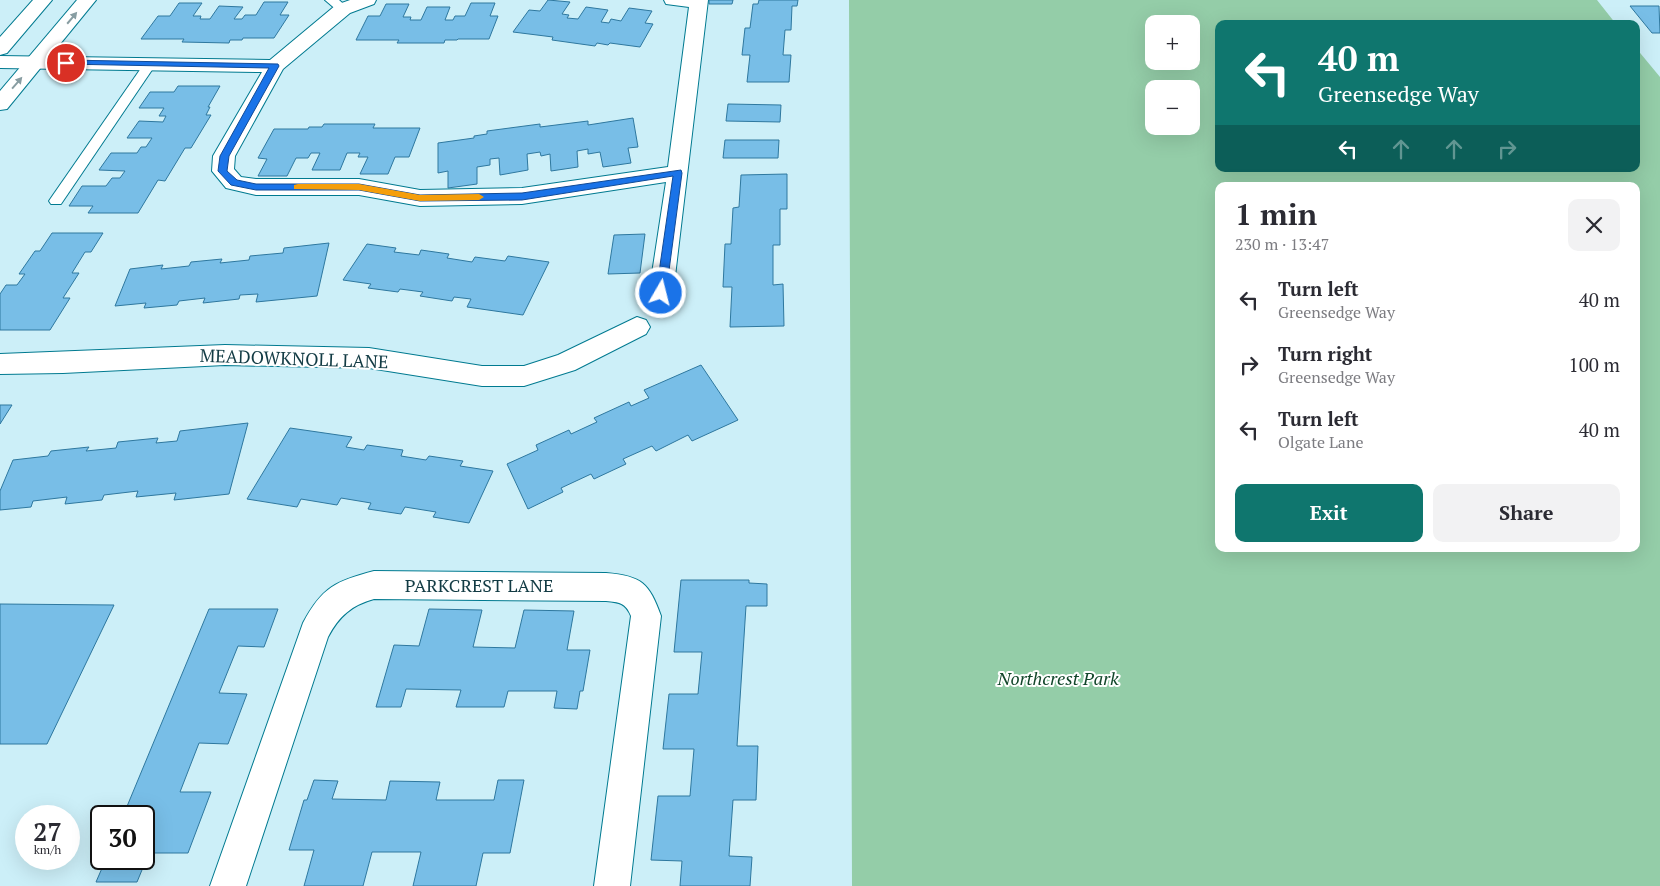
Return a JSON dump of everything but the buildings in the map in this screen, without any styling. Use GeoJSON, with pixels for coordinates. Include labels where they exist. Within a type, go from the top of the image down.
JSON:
{"type":"FeatureCollection","features":[{"type":"Feature","properties":{"kind":"street"},"geometry":{"type":"LineString","coordinates":[[0,49],[43,0]]}},
{"type":"Feature","properties":{"kind":"street"},"geometry":{"type":"LineString","coordinates":[[0,104],[87,0]]}},
{"type":"Feature","properties":{"kind":"street"},"geometry":{"type":"LineString","coordinates":[[367,0],[337,4],[275,66],[224,156],[223,171],[234,183],[256,187],[359,187],[420,198],[522,196],[678,173]]}},
{"type":"Feature","properties":{"kind":"street"},"geometry":{"type":"LineString","coordinates":[[661,293],[678,173],[698,2],[673,0]]}},
{"type":"Feature","properties":{"kind":"street"},"geometry":{"type":"LineString","coordinates":[[0,62],[275,66]]}},
{"type":"Feature","properties":{"kind":"street","name":"MEADOWKNOLL LANE"},"geometry":{"type":"LineString","coordinates":[[0,364],[63,363],[225,354],[369,358],[482,376],[524,376],[566,363],[637,327]]}},
{"type":"Feature","properties":{"kind":"street","name":"PARKCREST LANE"},"geometry":{"type":"LineString","coordinates":[[228,886],[314,633],[326,609],[348,592],[374,585],[606,587],[626,589],[640,599],[646,616],[612,886]]}},
{"type":"Feature","properties":{"kind":"lane"},"geometry":{"type":"LineString","coordinates":[[56,201],[150,64]]}},
{"type":"Feature","properties":{"kind":"green space","name":"Northcrest Park"},"geometry":{"type":"Polygon","coordinates":[[[849,0],[1597,0],[1613,20],[1215,20],[1215,172],[1640,172],[1640,53],[1660,77],[1660,886],[852,886],[849,0]]]}},
{"type":"Feature","properties":{"kind":"slow traffic"},"geometry":{"type":"LineString","coordinates":[[298,187],[359,187],[420,198],[479,197]]}},
{"type":"Feature","properties":{"kind":"route"},"geometry":{"type":"LineString","coordinates":[[66,63],[275,66],[224,156],[223,171],[234,183],[256,187],[359,187],[420,198],[522,196],[678,173],[661,293]]}}]}
